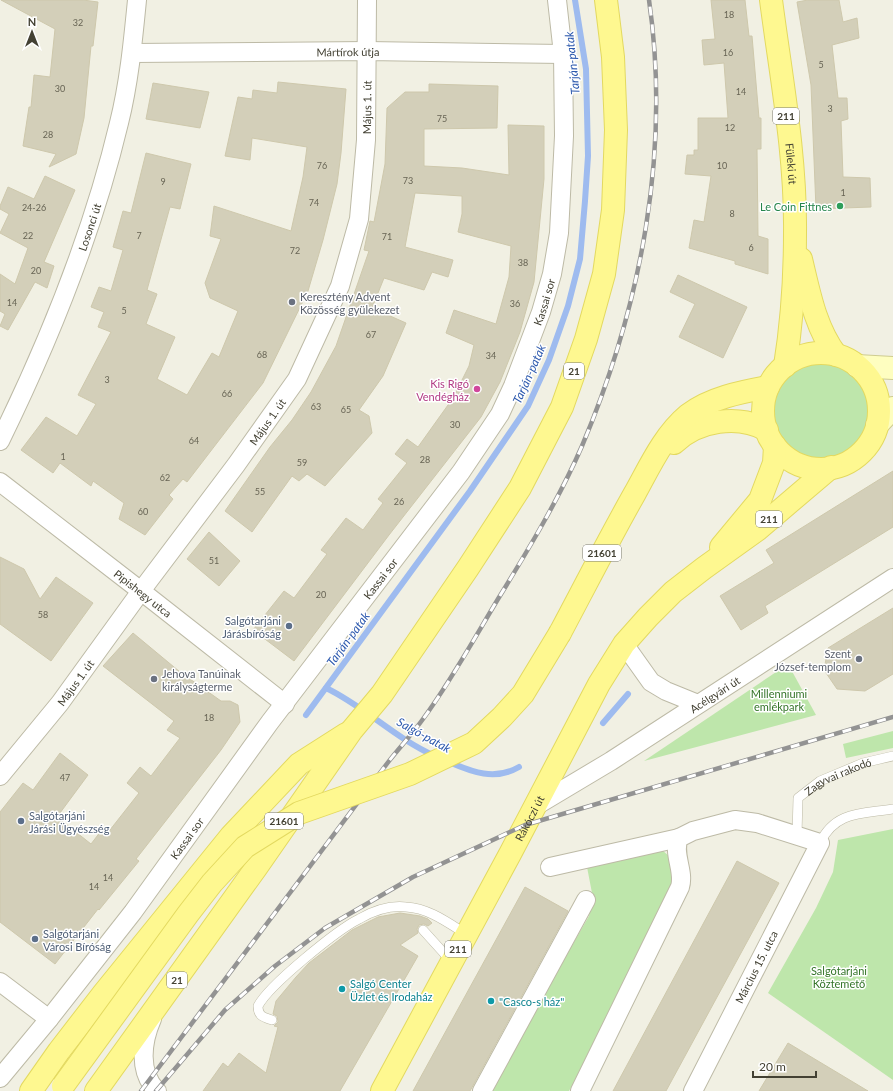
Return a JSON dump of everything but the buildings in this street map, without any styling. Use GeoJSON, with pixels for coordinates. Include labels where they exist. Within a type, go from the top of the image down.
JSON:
{"type":"FeatureCollection","features":[{"type":"Feature","properties":{"kind":"main road","name":"21"},"geometry":{"type":"LineString","coordinates":[[96,1091],[157,1008],[352,730],[382,694],[468,568],[520,488],[562,407],[586,339],[604,274],[613,210],[616,130],[613,57],[606,0]]}},
{"type":"Feature","properties":{"kind":"main road","name":"Füleki út"},"geometry":{"type":"LineString","coordinates":[[771,0],[790,149],[795,233]]}},
{"type":"Feature","properties":{"kind":"main road","name":"211"},"geometry":{"type":"LineString","coordinates":[[795,233],[811,304],[829,346],[836,355]]}},
{"type":"Feature","properties":{"kind":"main road","name":"211"},"geometry":{"type":"LineString","coordinates":[[785,366],[789,338],[795,233]]}},
{"type":"Feature","properties":{"kind":"main road","name":"211"},"geometry":{"type":"LineString","coordinates":[[812,353],[831,353],[836,355],[849,360],[857,366],[864,372],[874,387],[879,406],[877,425],[870,442],[857,456],[840,465],[831,467],[821,468],[802,465],[786,456],[771,438],[764,425],[763,406],[768,387],[778,371],[794,360],[812,353]]}},
{"type":"Feature","properties":{"kind":"main road"},"geometry":{"type":"LineString","coordinates":[[857,366],[893,368]]}},
{"type":"Feature","properties":{"kind":"main road","name":"21601"},"geometry":{"type":"LineString","coordinates":[[61,1088],[188,914],[220,873],[245,847],[299,813],[410,774],[474,743],[502,717],[523,694],[560,633],[667,437],[688,415],[699,408],[730,396],[768,387]]}},
{"type":"Feature","properties":{"kind":"main road"},"geometry":{"type":"LineString","coordinates":[[877,425],[893,408]]}},
{"type":"Feature","properties":{"kind":"main road","name":"21601"},"geometry":{"type":"LineString","coordinates":[[646,474],[678,438],[699,427],[716,422],[731,421],[752,424],[771,438]]}},
{"type":"Feature","properties":{"kind":"main road","name":"211"},"geometry":{"type":"LineString","coordinates":[[704,568],[760,500],[768,484],[774,463],[771,438]]}},
{"type":"Feature","properties":{"kind":"main road","name":"211"},"geometry":{"type":"LineString","coordinates":[[704,568],[757,530],[831,467]]}},
{"type":"Feature","properties":{"kind":"main road","name":"Rákóczi út"},"geometry":{"type":"LineString","coordinates":[[382,1091],[599,684],[624,644],[648,617],[673,592],[704,568]]}},
{"type":"Feature","properties":{"kind":"main road","name":"21"},"geometry":{"type":"LineString","coordinates":[[31,1091],[84,1019],[231,836],[298,764],[352,730]]}},
{"type":"Feature","properties":{"kind":"street","name":"Losonci út"},"geometry":{"type":"LineString","coordinates":[[0,441],[34,371],[103,185],[120,122],[132,53],[137,0]]}},
{"type":"Feature","properties":{"kind":"street","name":"Május 1. út"},"geometry":{"type":"LineString","coordinates":[[0,776],[60,703],[142,590],[236,465],[297,379],[340,286],[360,219],[366,140],[368,51],[367,0]]}},
{"type":"Feature","properties":{"kind":"street","name":"Kassai sor"},"geometry":{"type":"LineString","coordinates":[[0,1078],[49,1019],[133,912],[285,704],[460,472],[500,414],[513,386],[541,312],[552,274],[559,233],[564,136],[563,54],[557,0]]}},
{"type":"Feature","properties":{"kind":"street","name":"Mártírok útja"},"geometry":{"type":"LineString","coordinates":[[132,53],[368,51],[563,54]]}},
{"type":"Feature","properties":{"kind":"street","name":"Pipishegy utca"},"geometry":{"type":"LineString","coordinates":[[0,482],[142,590],[285,704]]}},
{"type":"Feature","properties":{"kind":"street","name":"Acélgyári út"},"geometry":{"type":"LineString","coordinates":[[534,807],[612,760],[893,578]]}},
{"type":"Feature","properties":{"kind":"street"},"geometry":{"type":"LineString","coordinates":[[624,644],[651,682],[666,691],[698,704]]}},
{"type":"Feature","properties":{"kind":"street"},"geometry":{"type":"LineString","coordinates":[[550,867],[680,838],[693,831],[735,820],[757,823],[820,843]]}},
{"type":"Feature","properties":{"kind":"street"},"geometry":{"type":"LineString","coordinates":[[580,1091],[680,887],[682,878],[677,849],[680,838]]}},
{"type":"Feature","properties":{"kind":"street","name":"Március 15. utca"},"geometry":{"type":"LineString","coordinates":[[693,1091],[820,843]]}},
{"type":"Feature","properties":{"kind":"street"},"geometry":{"type":"LineString","coordinates":[[482,1091],[586,900]]}},
{"type":"Feature","properties":{"kind":"street"},"geometry":{"type":"LineString","coordinates":[[0,982],[49,1019],[59,1051]]}},
{"type":"Feature","properties":{"kind":"street"},"geometry":{"type":"LineString","coordinates":[[157,1008],[146,1033],[144,1054],[145,1072],[149,1081],[157,1091]]}},
{"type":"Feature","properties":{"kind":"street"},"geometry":{"type":"LineString","coordinates":[[49,1019],[84,1019]]}},
{"type":"Feature","properties":{"kind":"lane","name":"Zagyvai rakodó"},"geometry":{"type":"LineString","coordinates":[[797,835],[798,798],[820,781],[863,763],[893,756]]}},
{"type":"Feature","properties":{"kind":"lane"},"geometry":{"type":"LineString","coordinates":[[820,843],[827,829],[841,819],[893,809]]}},
{"type":"Feature","properties":{"kind":"lane"},"geometry":{"type":"LineString","coordinates":[[214,858],[227,855],[242,856],[256,868]]}},
{"type":"Feature","properties":{"kind":"lane"},"geometry":{"type":"LineString","coordinates":[[272,1020],[263,1017],[260,1014],[258,1006],[263,998],[286,976],[347,926],[370,914],[391,907],[414,908],[436,916],[466,934]]}},
{"type":"Feature","properties":{"kind":"lane"},"geometry":{"type":"LineString","coordinates":[[422,930],[451,961]]}},
{"type":"Feature","properties":{"kind":"green space"},"geometry":{"type":"Polygon","coordinates":[[[821,352],[843,357],[862,369],[874,388],[879,410],[874,432],[862,451],[843,463],[821,468],[799,463],[780,451],[768,432],[763,410],[768,388],[780,369],[799,357],[821,352]]]}},
{"type":"Feature","properties":{"kind":"green space","name":"Millenniumi emlékpark"},"geometry":{"type":"Polygon","coordinates":[[[788,664],[816,715],[644,761],[788,664]]]}},
{"type":"Feature","properties":{"kind":"green space"},"geometry":{"type":"Polygon","coordinates":[[[893,731],[893,748],[846,758],[843,744],[893,731]]]}},
{"type":"Feature","properties":{"kind":"green space","name":"Salgótarjáni Köztemető"},"geometry":{"type":"Polygon","coordinates":[[[893,829],[893,1080],[768,993],[816,908],[833,872],[838,840],[893,829]]]}},
{"type":"Feature","properties":{"kind":"green space"},"geometry":{"type":"Polygon","coordinates":[[[662,850],[670,857],[674,875],[673,893],[569,1091],[488,1091],[589,916],[592,893],[587,867],[662,850]]]}},
{"type":"Feature","properties":{"kind":"waterway","name":"Tarján-patak"},"geometry":{"type":"LineString","coordinates":[[306,715],[470,491],[528,406],[549,360],[568,306],[580,259],[585,201],[588,156],[586,69],[575,0]]}},
{"type":"Feature","properties":{"kind":"waterway","name":"Salgó-patak"},"geometry":{"type":"LineString","coordinates":[[326,688],[354,704],[407,741],[435,756]]}},
{"type":"Feature","properties":{"kind":"waterway","name":"Salgó-patak"},"geometry":{"type":"LineString","coordinates":[[603,723],[628,694]]}},
{"type":"Feature","properties":{"kind":"waterway","name":"Salgó-patak"},"geometry":{"type":"LineString","coordinates":[[449,762],[484,774],[501,774],[519,767]]}},
{"type":"Feature","properties":{"kind":"railway"},"geometry":{"type":"LineString","coordinates":[[141,1091],[389,761],[415,730],[433,705],[462,660],[532,543],[573,466],[603,393],[620,338],[635,283],[646,227],[653,171],[656,114],[655,57],[649,0]]}},
{"type":"Feature","properties":{"kind":"railway"},"geometry":{"type":"LineString","coordinates":[[156,1091],[225,1010],[275,966],[325,928],[413,877],[525,825],[893,717]]}},
{"type":"Feature","properties":{"kind":"place","name":"Le Coin Fittnes"},"geometry":{"type":"Point","coordinates":[840,206]}},
{"type":"Feature","properties":{"kind":"place","name":"Keresztény Advent Közösség gyülekezet"},"geometry":{"type":"Point","coordinates":[292,302]}},
{"type":"Feature","properties":{"kind":"place","name":"Kis Rigó Vendégház"},"geometry":{"type":"Point","coordinates":[477,389]}},
{"type":"Feature","properties":{"kind":"place","name":"Salgótarjáni Járásbíróság"},"geometry":{"type":"Point","coordinates":[289,626]}},
{"type":"Feature","properties":{"kind":"place","name":"Szent József-templom"},"geometry":{"type":"Point","coordinates":[859,659]}},
{"type":"Feature","properties":{"kind":"place","name":"Jehova Tanúinak királyságterme"},"geometry":{"type":"Point","coordinates":[154,679]}},
{"type":"Feature","properties":{"kind":"place","name":"Salgótarjáni Járási Ügyészség"},"geometry":{"type":"Point","coordinates":[21,821]}},
{"type":"Feature","properties":{"kind":"place","name":"Salgótarjáni Városi Bíróság"},"geometry":{"type":"Point","coordinates":[35,939]}},
{"type":"Feature","properties":{"kind":"place","name":"Salgó Center Üzlet és Irodaház"},"geometry":{"type":"Point","coordinates":[342,989]}},
{"type":"Feature","properties":{"kind":"place","name":"\"Casco-s ház\""},"geometry":{"type":"Point","coordinates":[491,1001]}}]}
